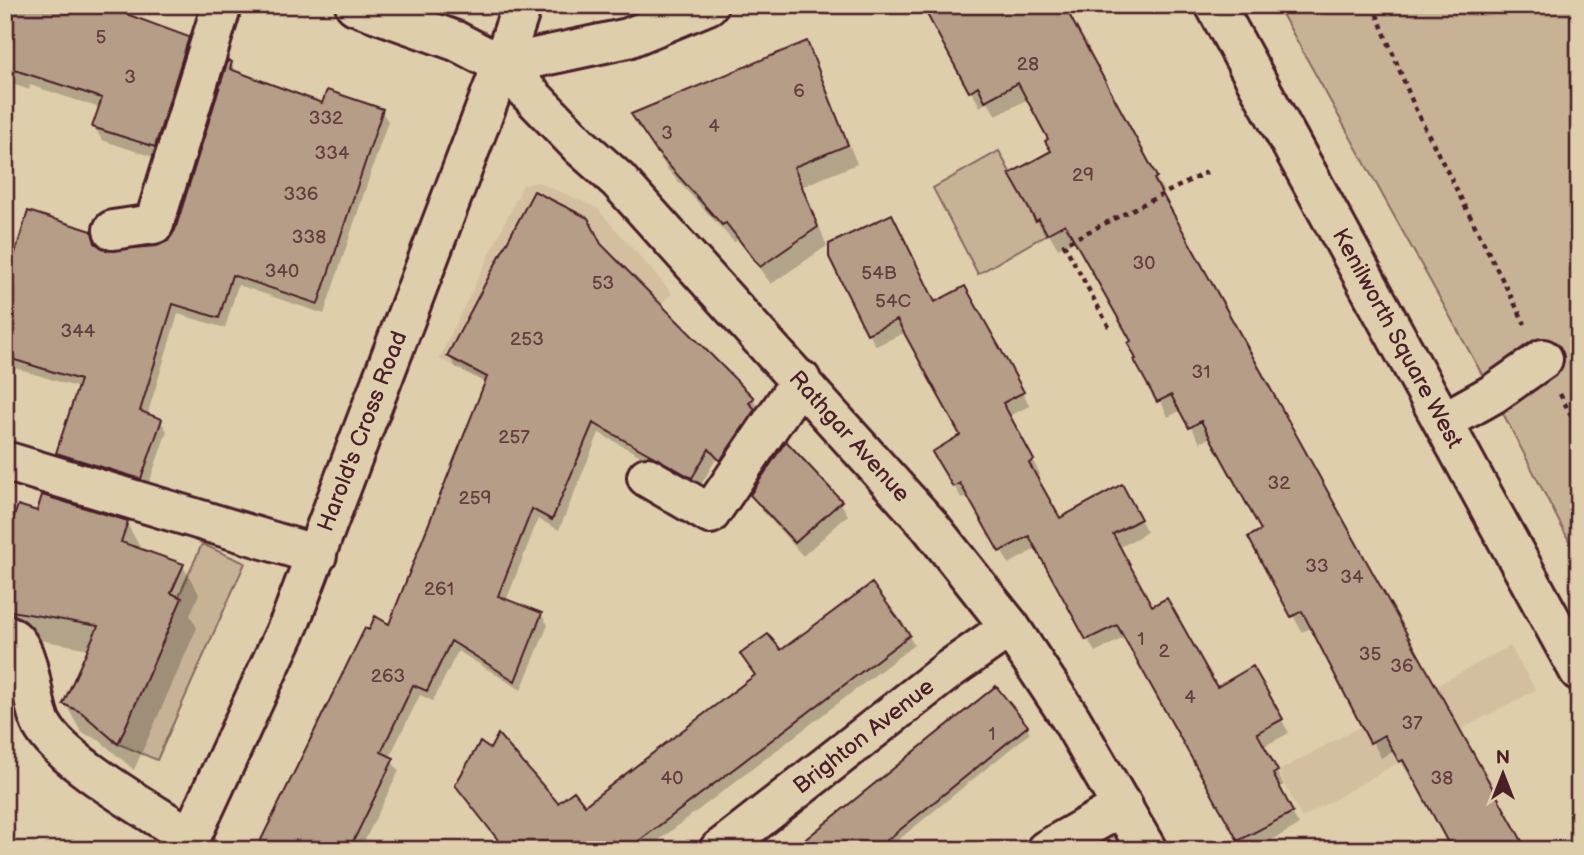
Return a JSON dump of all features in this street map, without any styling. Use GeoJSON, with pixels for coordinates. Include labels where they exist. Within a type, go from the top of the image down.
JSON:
{"type":"FeatureCollection","features":[{"type":"Feature","properties":{"kind":"street"},"geometry":{"type":"LineString","coordinates":[[113,230],[154,224],[222,5]]}},
{"type":"Feature","properties":{"kind":"street","name":"Rathgar Avenue"},"geometry":{"type":"LineString","coordinates":[[355,5],[456,41],[502,65],[580,147],[618,180],[930,526],[1010,627],[1037,663],[1147,850]]}},
{"type":"Feature","properties":{"kind":"street","name":"Harold's Cross Road"},"geometry":{"type":"LineString","coordinates":[[188,844],[290,622],[317,555],[502,65],[522,5]]}},
{"type":"Feature","properties":{"kind":"street"},"geometry":{"type":"LineString","coordinates":[[502,65],[628,38],[708,5]]}},
{"type":"Feature","properties":{"kind":"street","name":"Kenilworth Square West"},"geometry":{"type":"LineString","coordinates":[[1215,5],[1579,671]]}},
{"type":"Feature","properties":{"kind":"street"},"geometry":{"type":"LineString","coordinates":[[1443,422],[1493,394],[1542,359]]}},
{"type":"Feature","properties":{"kind":"street"},"geometry":{"type":"LineString","coordinates":[[647,477],[710,514],[801,380]]}},
{"type":"Feature","properties":{"kind":"street"},"geometry":{"type":"LineString","coordinates":[[5,461],[317,555]]}},
{"type":"Feature","properties":{"kind":"street","name":"Brighton Avenue"},"geometry":{"type":"LineString","coordinates":[[719,850],[950,669],[1010,627]]}},
{"type":"Feature","properties":{"kind":"street"},"geometry":{"type":"LineString","coordinates":[[5,634],[24,651],[41,723],[59,749],[188,844]]}},
{"type":"Feature","properties":{"kind":"street"},"geometry":{"type":"LineString","coordinates":[[1046,850],[1123,806]]}},
{"type":"Feature","properties":{"kind":"path"},"geometry":{"type":"LineString","coordinates":[[1373,5],[1415,108],[1579,431]]}},
{"type":"Feature","properties":{"kind":"path"},"geometry":{"type":"LineString","coordinates":[[1109,327],[1064,244],[1207,172]]}},
{"type":"Feature","properties":{"kind":"shaded area"},"geometry":{"type":"Polygon","coordinates":[[[1277,5],[1579,5],[1579,560],[1493,394],[1277,5]]]}},
{"type":"Feature","properties":{"kind":"shaded area"},"geometry":{"type":"Polygon","coordinates":[[[999,151],[1035,221],[1039,219],[1047,234],[978,274],[933,188],[999,151]]]}},
{"type":"Feature","properties":{"kind":"shaded area"},"geometry":{"type":"Polygon","coordinates":[[[538,182],[597,208],[672,293],[623,344],[579,428],[439,359],[523,185],[538,182]]]}},
{"type":"Feature","properties":{"kind":"shaded area"},"geometry":{"type":"Polygon","coordinates":[[[202,544],[245,563],[157,760],[114,742],[202,544]]]}},
{"type":"Feature","properties":{"kind":"shaded area"},"geometry":{"type":"Polygon","coordinates":[[[1510,646],[1536,690],[1403,760],[1302,818],[1278,771],[1510,646]]]}},
{"type":"Feature","properties":{"kind":"building"},"geometry":{"type":"Polygon","coordinates":[[[5,5],[102,5],[189,37],[155,147],[92,127],[102,98],[5,67],[5,5]]]}},
{"type":"Feature","properties":{"kind":"building"},"geometry":{"type":"Polygon","coordinates":[[[922,5],[1064,5],[1157,177],[1154,179],[1527,850],[1452,850],[1403,760],[1399,762],[1384,735],[1370,743],[1302,611],[1291,617],[1248,537],[1261,530],[1201,421],[1189,428],[1171,395],[1157,402],[1134,360],[1136,359],[1128,343],[1131,341],[1065,224],[1047,234],[1039,219],[1036,221],[1009,174],[1051,151],[1045,141],[1048,139],[1018,83],[985,101],[978,86],[969,92],[922,5]]]}},
{"type":"Feature","properties":{"kind":"building"},"geometry":{"type":"Polygon","coordinates":[[[807,41],[848,145],[794,167],[818,227],[760,267],[726,223],[722,225],[656,151],[631,114],[807,41]]]}},
{"type":"Feature","properties":{"kind":"building"},"geometry":{"type":"Polygon","coordinates":[[[228,60],[232,62],[230,69],[322,103],[327,90],[383,109],[318,304],[232,275],[219,318],[173,304],[140,411],[162,419],[141,479],[56,453],[80,380],[5,357],[5,286],[28,211],[92,231],[95,243],[106,250],[157,246],[168,241],[175,230],[228,60]]]}},
{"type":"Feature","properties":{"kind":"building"},"geometry":{"type":"Polygon","coordinates":[[[534,191],[588,218],[601,244],[754,398],[749,403],[755,409],[720,461],[709,449],[692,478],[593,423],[552,520],[532,509],[498,596],[542,613],[515,681],[451,641],[427,691],[413,685],[381,752],[394,758],[349,850],[256,850],[365,628],[369,630],[375,616],[389,624],[487,377],[447,356],[534,191]]]}},
{"type":"Feature","properties":{"kind":"building"},"geometry":{"type":"Polygon","coordinates":[[[892,214],[935,302],[965,286],[1010,366],[1024,392],[1003,403],[1034,460],[1029,463],[1060,518],[1122,484],[1141,519],[1113,534],[1152,606],[1167,598],[1217,687],[1253,666],[1283,719],[1257,733],[1278,771],[1273,774],[1293,812],[1238,841],[1117,625],[1086,640],[1029,536],[999,552],[960,483],[953,487],[932,452],[960,435],[897,320],[867,334],[829,257],[829,244],[892,214]]]}},
{"type":"Feature","properties":{"kind":"building"},"geometry":{"type":"Polygon","coordinates":[[[786,441],[842,501],[795,543],[750,495],[786,441]]]}},
{"type":"Feature","properties":{"kind":"building"},"geometry":{"type":"Polygon","coordinates":[[[42,495],[128,521],[121,542],[184,564],[171,593],[182,598],[118,744],[81,712],[63,704],[98,626],[5,610],[5,542],[18,505],[37,511],[42,495]]]}},
{"type":"Feature","properties":{"kind":"building"},"geometry":{"type":"Polygon","coordinates":[[[872,583],[910,635],[627,850],[506,850],[455,785],[480,742],[490,749],[498,734],[558,803],[574,791],[585,805],[755,675],[740,654],[768,634],[781,650],[872,583]]]}},
{"type":"Feature","properties":{"kind":"building"},"geometry":{"type":"Polygon","coordinates":[[[996,686],[1028,726],[875,850],[792,850],[996,686]]]}}]}
